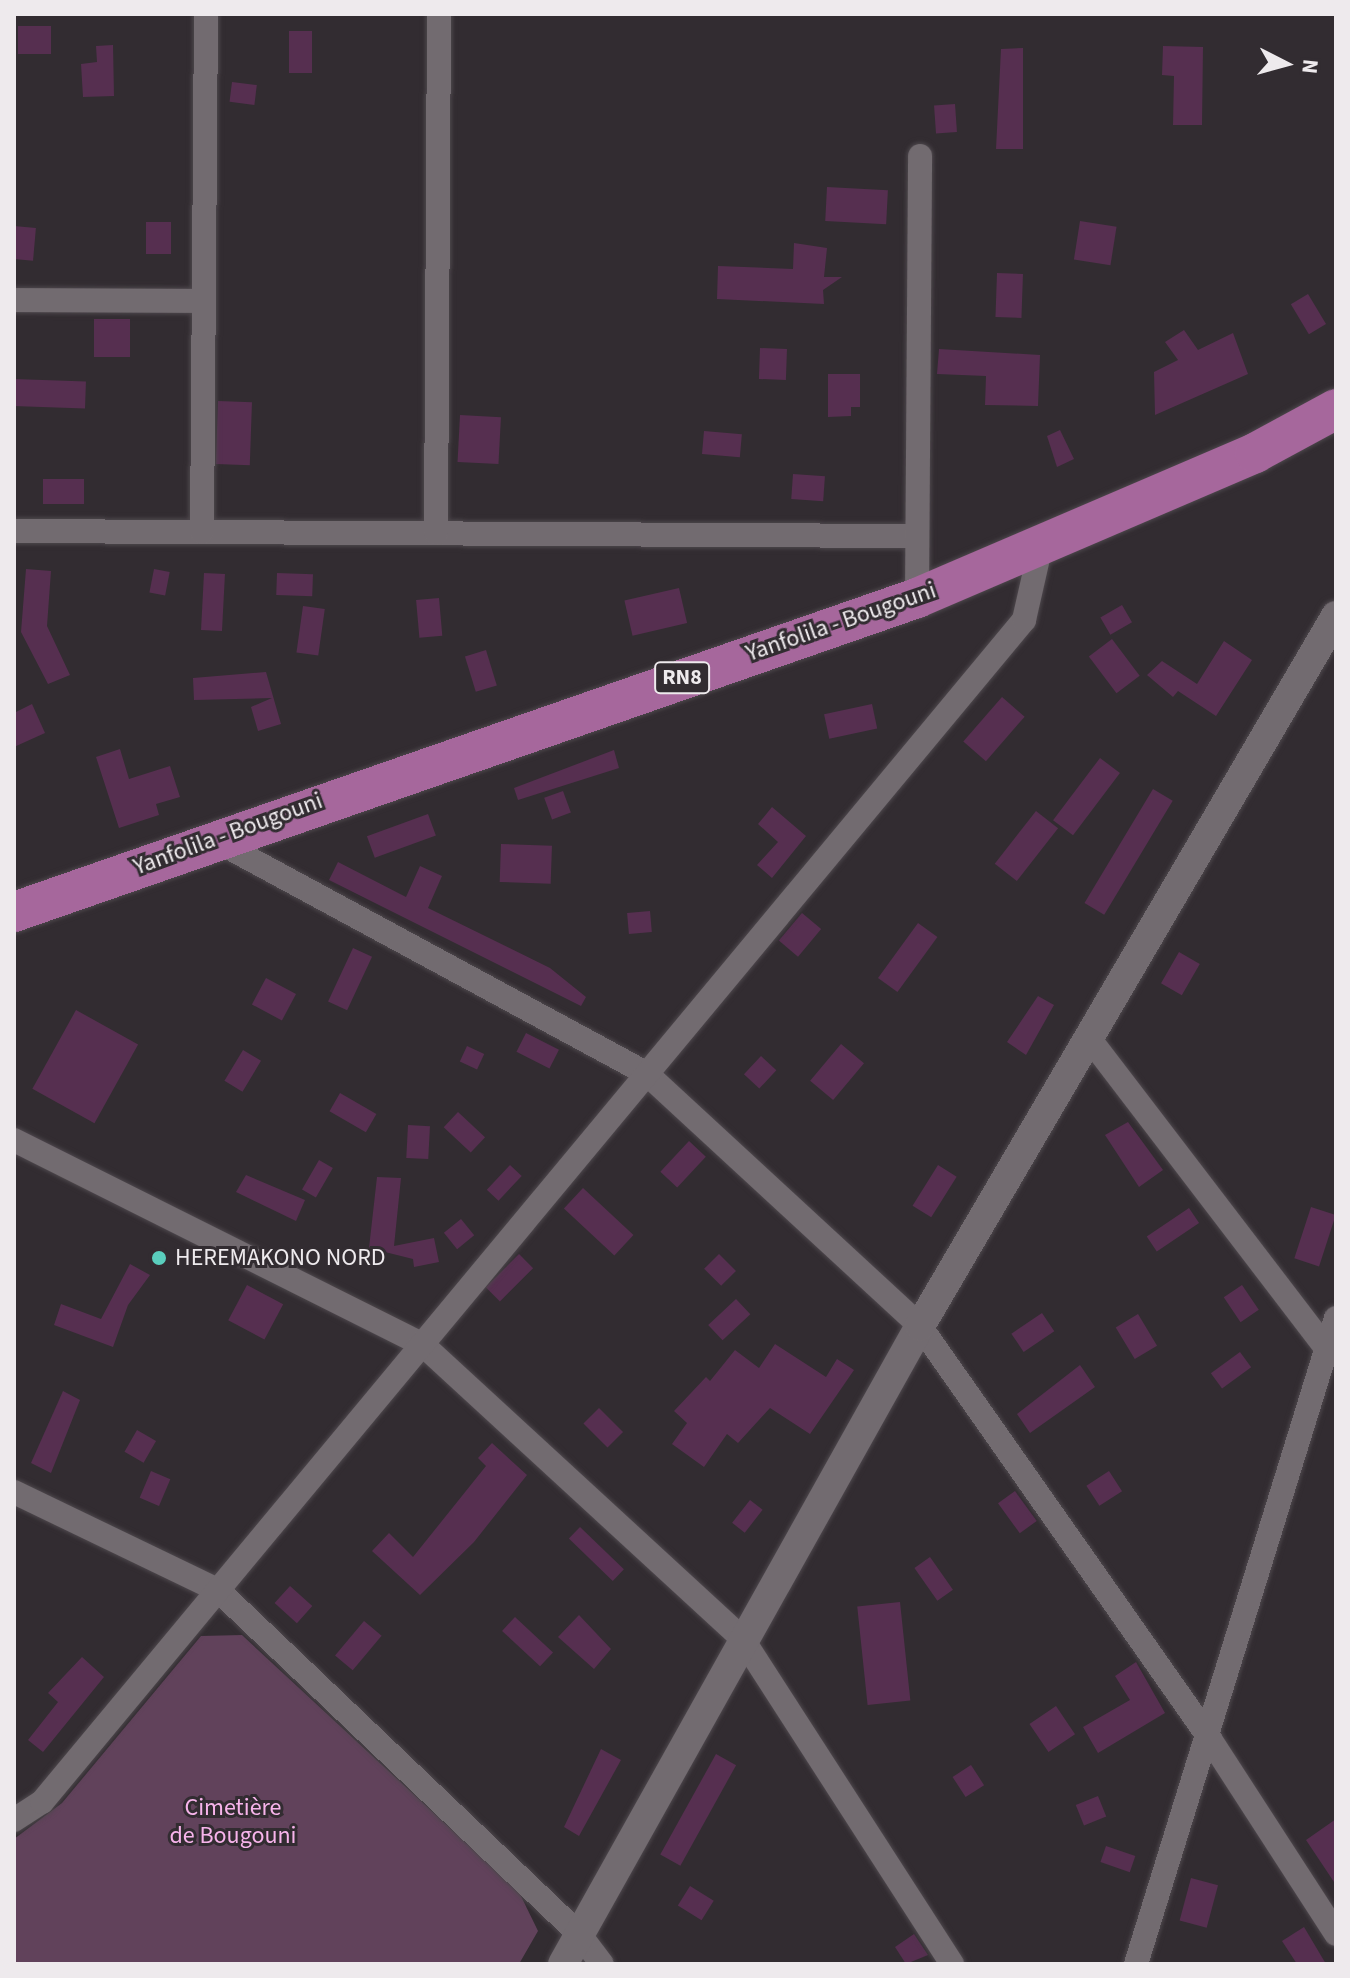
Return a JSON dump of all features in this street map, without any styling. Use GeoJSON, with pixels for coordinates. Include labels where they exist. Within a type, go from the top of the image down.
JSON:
{"type":"FeatureCollection","features":[{"type":"Feature","properties":{"kind":"main road","name":"Yanfolila - Bougouni"},"geometry":{"type":"LineString","coordinates":[[18,901],[212,839],[917,598],[1255,453],[1336,409]]}},
{"type":"Feature","properties":{"kind":"street"},"geometry":{"type":"LineString","coordinates":[[202,532],[206,14]]}},
{"type":"Feature","properties":{"kind":"street"},"geometry":{"type":"LineString","coordinates":[[436,533],[439,14]]}},
{"type":"Feature","properties":{"kind":"street"},"geometry":{"type":"LineString","coordinates":[[917,598],[920,156]]}},
{"type":"Feature","properties":{"kind":"street"},"geometry":{"type":"LineString","coordinates":[[14,300],[203,301]]}},
{"type":"Feature","properties":{"kind":"street"},"geometry":{"type":"LineString","coordinates":[[14,531],[917,536]]}},
{"type":"Feature","properties":{"kind":"street"},"geometry":{"type":"LineString","coordinates":[[14,1820],[42,1802],[1024,620],[1041,545]]}},
{"type":"Feature","properties":{"kind":"street"},"geometry":{"type":"LineString","coordinates":[[563,1964],[742,1638],[920,1326],[1336,616]]}},
{"type":"Feature","properties":{"kind":"street"},"geometry":{"type":"LineString","coordinates":[[212,839],[647,1074],[920,1326],[1210,1739],[1336,1934]]}},
{"type":"Feature","properties":{"kind":"street"},"geometry":{"type":"LineString","coordinates":[[1089,1038],[1327,1349]]}},
{"type":"Feature","properties":{"kind":"street"},"geometry":{"type":"LineString","coordinates":[[14,1140],[422,1344],[742,1638],[952,1964]]}},
{"type":"Feature","properties":{"kind":"street"},"geometry":{"type":"LineString","coordinates":[[1136,1964],[1210,1739],[1336,1318]]}},
{"type":"Feature","properties":{"kind":"street"},"geometry":{"type":"LineString","coordinates":[[14,1492],[218,1590],[580,1935],[602,1964]]}},
{"type":"Feature","properties":{"kind":"green space","name":"Cimetière de Bougouni"},"geometry":{"type":"Polygon","coordinates":[[[242,1635],[519,1892],[538,1931],[519,1964],[14,1964],[14,1839],[62,1803],[201,1636],[242,1635]]]}},
{"type":"Feature","properties":{"kind":"building"},"geometry":{"type":"Polygon","coordinates":[[[18,26],[51,26],[51,54],[18,54],[18,26]]]}},
{"type":"Feature","properties":{"kind":"building"},"geometry":{"type":"Polygon","coordinates":[[[289,31],[312,31],[312,73],[289,73],[289,31]]]}},
{"type":"Feature","properties":{"kind":"building"},"geometry":{"type":"Polygon","coordinates":[[[113,45],[114,96],[83,97],[81,64],[97,62],[96,46],[113,45]]]}},
{"type":"Feature","properties":{"kind":"building"},"geometry":{"type":"Polygon","coordinates":[[[1163,46],[1203,47],[1202,125],[1173,125],[1174,76],[1162,75],[1163,46]]]}},
{"type":"Feature","properties":{"kind":"building"},"geometry":{"type":"Polygon","coordinates":[[[1023,48],[1023,149],[996,149],[1001,49],[1023,48]]]}},
{"type":"Feature","properties":{"kind":"building"},"geometry":{"type":"Polygon","coordinates":[[[232,82],[257,85],[254,105],[230,102],[232,82]]]}},
{"type":"Feature","properties":{"kind":"building"},"geometry":{"type":"Polygon","coordinates":[[[955,104],[957,132],[936,133],[934,105],[955,104]]]}},
{"type":"Feature","properties":{"kind":"building"},"geometry":{"type":"Polygon","coordinates":[[[827,187],[888,190],[886,224],[825,221],[827,187]]]}},
{"type":"Feature","properties":{"kind":"building"},"geometry":{"type":"Polygon","coordinates":[[[1080,221],[1117,227],[1110,265],[1074,260],[1080,221]]]}},
{"type":"Feature","properties":{"kind":"building"},"geometry":{"type":"Polygon","coordinates":[[[146,222],[171,222],[171,254],[146,254],[146,222]]]}},
{"type":"Feature","properties":{"kind":"building"},"geometry":{"type":"Polygon","coordinates":[[[14,226],[36,228],[33,261],[14,259],[14,226]]]}},
{"type":"Feature","properties":{"kind":"building"},"geometry":{"type":"Polygon","coordinates":[[[794,243],[827,248],[824,277],[842,277],[823,290],[824,304],[717,299],[718,266],[793,269],[794,243]]]}},
{"type":"Feature","properties":{"kind":"building"},"geometry":{"type":"Polygon","coordinates":[[[997,273],[1023,274],[1021,318],[995,317],[997,273]]]}},
{"type":"Feature","properties":{"kind":"building"},"geometry":{"type":"Polygon","coordinates":[[[1308,294],[1326,324],[1309,334],[1291,304],[1308,294]]]}},
{"type":"Feature","properties":{"kind":"building"},"geometry":{"type":"Polygon","coordinates":[[[94,319],[130,319],[130,357],[94,357],[94,319]]]}},
{"type":"Feature","properties":{"kind":"building"},"geometry":{"type":"Polygon","coordinates":[[[1184,330],[1198,350],[1233,333],[1248,374],[1155,415],[1154,372],[1178,360],[1165,342],[1184,330]]]}},
{"type":"Feature","properties":{"kind":"building"},"geometry":{"type":"Polygon","coordinates":[[[760,348],[787,349],[786,380],[759,379],[760,348]]]}},
{"type":"Feature","properties":{"kind":"building"},"geometry":{"type":"Polygon","coordinates":[[[939,349],[1040,355],[1038,406],[985,405],[986,376],[937,374],[939,349]]]}},
{"type":"Feature","properties":{"kind":"building"},"geometry":{"type":"Polygon","coordinates":[[[828,374],[860,374],[860,407],[851,407],[851,416],[828,417],[828,374]]]}},
{"type":"Feature","properties":{"kind":"building"},"geometry":{"type":"Polygon","coordinates":[[[14,379],[86,382],[85,408],[14,406],[14,379]]]}},
{"type":"Feature","properties":{"kind":"building"},"geometry":{"type":"Polygon","coordinates":[[[218,401],[252,402],[250,465],[216,464],[218,401]]]}},
{"type":"Feature","properties":{"kind":"building"},"geometry":{"type":"Polygon","coordinates":[[[460,415],[501,417],[498,464],[458,462],[460,415]]]}},
{"type":"Feature","properties":{"kind":"building"},"geometry":{"type":"Polygon","coordinates":[[[1060,430],[1074,459],[1057,467],[1047,436],[1060,430]]]}},
{"type":"Feature","properties":{"kind":"building"},"geometry":{"type":"Polygon","coordinates":[[[704,431],[742,434],[740,457],[702,454],[704,431]]]}},
{"type":"Feature","properties":{"kind":"building"},"geometry":{"type":"Polygon","coordinates":[[[793,474],[825,476],[823,501],[791,499],[793,474]]]}},
{"type":"Feature","properties":{"kind":"building"},"geometry":{"type":"Polygon","coordinates":[[[43,479],[84,479],[84,504],[43,504],[43,479]]]}},
{"type":"Feature","properties":{"kind":"building"},"geometry":{"type":"Polygon","coordinates":[[[26,569],[51,571],[47,626],[70,675],[48,684],[21,632],[26,569]]]}},
{"type":"Feature","properties":{"kind":"building"},"geometry":{"type":"Polygon","coordinates":[[[154,569],[170,572],[165,596],[149,593],[154,569]]]}},
{"type":"Feature","properties":{"kind":"building"},"geometry":{"type":"Polygon","coordinates":[[[204,573],[225,574],[222,631],[201,630],[204,573]]]}},
{"type":"Feature","properties":{"kind":"building"},"geometry":{"type":"Polygon","coordinates":[[[277,573],[313,574],[312,596],[276,595],[277,573]]]}},
{"type":"Feature","properties":{"kind":"building"},"geometry":{"type":"Polygon","coordinates":[[[679,588],[687,623],[633,636],[624,601],[679,588]]]}},
{"type":"Feature","properties":{"kind":"building"},"geometry":{"type":"Polygon","coordinates":[[[439,598],[442,636],[419,638],[416,600],[439,598]]]}},
{"type":"Feature","properties":{"kind":"building"},"geometry":{"type":"Polygon","coordinates":[[[1122,605],[1132,622],[1110,635],[1100,618],[1122,605]]]}},
{"type":"Feature","properties":{"kind":"building"},"geometry":{"type":"Polygon","coordinates":[[[303,606],[325,609],[318,656],[296,653],[303,606]]]}},
{"type":"Feature","properties":{"kind":"building"},"geometry":{"type":"Polygon","coordinates":[[[1112,639],[1140,676],[1117,693],[1089,656],[1112,639]]]}},
{"type":"Feature","properties":{"kind":"building"},"geometry":{"type":"Polygon","coordinates":[[[1224,641],[1252,660],[1216,716],[1178,691],[1173,697],[1147,675],[1162,661],[1197,684],[1224,641]]]}},
{"type":"Feature","properties":{"kind":"building"},"geometry":{"type":"Polygon","coordinates":[[[486,650],[497,685],[476,692],[465,656],[486,650]]]}},
{"type":"Feature","properties":{"kind":"building"},"geometry":{"type":"Polygon","coordinates":[[[266,672],[281,724],[258,731],[251,707],[272,698],[194,700],[193,678],[266,672]]]}},
{"type":"Feature","properties":{"kind":"building"},"geometry":{"type":"Polygon","coordinates":[[[1002,697],[1025,717],[986,761],[963,742],[1002,697]]]}},
{"type":"Feature","properties":{"kind":"building"},"geometry":{"type":"Polygon","coordinates":[[[32,704],[45,733],[14,747],[14,713],[32,704]]]}},
{"type":"Feature","properties":{"kind":"building"},"geometry":{"type":"Polygon","coordinates":[[[872,704],[877,728],[829,739],[824,714],[872,704]]]}},
{"type":"Feature","properties":{"kind":"building"},"geometry":{"type":"Polygon","coordinates":[[[120,749],[129,779],[170,766],[180,797],[156,804],[159,815],[119,828],[96,757],[120,749]]]}},
{"type":"Feature","properties":{"kind":"building"},"geometry":{"type":"Polygon","coordinates":[[[614,750],[619,768],[518,800],[514,788],[614,750]]]}},
{"type":"Feature","properties":{"kind":"building"},"geometry":{"type":"Polygon","coordinates":[[[1100,758],[1120,773],[1073,835],[1053,820],[1100,758]]]}},
{"type":"Feature","properties":{"kind":"building"},"geometry":{"type":"Polygon","coordinates":[[[1153,789],[1173,801],[1104,915],[1084,903],[1153,789]]]}},
{"type":"Feature","properties":{"kind":"building"},"geometry":{"type":"Polygon","coordinates":[[[563,791],[571,813],[552,819],[544,798],[563,791]]]}},
{"type":"Feature","properties":{"kind":"building"},"geometry":{"type":"Polygon","coordinates":[[[772,807],[806,836],[772,878],[757,865],[778,842],[758,824],[772,807]]]}},
{"type":"Feature","properties":{"kind":"building"},"geometry":{"type":"Polygon","coordinates":[[[1036,811],[1058,828],[1017,881],[995,864],[1036,811]]]}},
{"type":"Feature","properties":{"kind":"building"},"geometry":{"type":"Polygon","coordinates":[[[428,814],[436,836],[375,858],[367,836],[428,814]]]}},
{"type":"Feature","properties":{"kind":"building"},"geometry":{"type":"Polygon","coordinates":[[[501,844],[552,846],[551,884],[500,882],[501,844]]]}},
{"type":"Feature","properties":{"kind":"building"},"geometry":{"type":"Polygon","coordinates":[[[338,862],[406,897],[420,866],[442,876],[428,908],[550,968],[586,997],[581,1006],[329,880],[338,862]]]}},
{"type":"Feature","properties":{"kind":"building"},"geometry":{"type":"Polygon","coordinates":[[[650,911],[652,932],[629,934],[627,913],[650,911]]]}},
{"type":"Feature","properties":{"kind":"building"},"geometry":{"type":"Polygon","coordinates":[[[802,913],[821,929],[798,957],[779,941],[802,913]]]}},
{"type":"Feature","properties":{"kind":"building"},"geometry":{"type":"Polygon","coordinates":[[[918,923],[937,937],[897,992],[878,978],[918,923]]]}},
{"type":"Feature","properties":{"kind":"building"},"geometry":{"type":"Polygon","coordinates":[[[353,948],[372,957],[347,1010],[328,1001],[353,948]]]}},
{"type":"Feature","properties":{"kind":"building"},"geometry":{"type":"Polygon","coordinates":[[[1179,952],[1200,964],[1182,995],[1161,983],[1179,952]]]}},
{"type":"Feature","properties":{"kind":"building"},"geometry":{"type":"Polygon","coordinates":[[[266,978],[296,994],[282,1020],[252,1004],[266,978]]]}},
{"type":"Feature","properties":{"kind":"building"},"geometry":{"type":"Polygon","coordinates":[[[1038,996],[1054,1005],[1026,1055],[1007,1042],[1038,996]]]}},
{"type":"Feature","properties":{"kind":"building"},"geometry":{"type":"Polygon","coordinates":[[[76,1010],[138,1044],[94,1123],[32,1089],[76,1010]]]}},
{"type":"Feature","properties":{"kind":"building"},"geometry":{"type":"Polygon","coordinates":[[[526,1033],[559,1050],[549,1069],[516,1052],[526,1033]]]}},
{"type":"Feature","properties":{"kind":"building"},"geometry":{"type":"Polygon","coordinates":[[[841,1044],[864,1063],[833,1100],[810,1081],[841,1044]]]}},
{"type":"Feature","properties":{"kind":"building"},"geometry":{"type":"Polygon","coordinates":[[[467,1046],[484,1054],[477,1069],[460,1061],[467,1046]]]}},
{"type":"Feature","properties":{"kind":"building"},"geometry":{"type":"Polygon","coordinates":[[[243,1050],[261,1061],[242,1092],[224,1081],[243,1050]]]}},
{"type":"Feature","properties":{"kind":"building"},"geometry":{"type":"Polygon","coordinates":[[[761,1056],[776,1070],[759,1089],[744,1074],[761,1056]]]}},
{"type":"Feature","properties":{"kind":"building"},"geometry":{"type":"Polygon","coordinates":[[[340,1093],[376,1114],[366,1132],[330,1111],[340,1093]]]}},
{"type":"Feature","properties":{"kind":"building"},"geometry":{"type":"Polygon","coordinates":[[[458,1112],[485,1137],[471,1153],[444,1127],[458,1112]]]}},
{"type":"Feature","properties":{"kind":"building"},"geometry":{"type":"Polygon","coordinates":[[[1128,1122],[1163,1170],[1139,1187],[1105,1135],[1128,1122]]]}},
{"type":"Feature","properties":{"kind":"building"},"geometry":{"type":"Polygon","coordinates":[[[408,1125],[430,1126],[428,1159],[406,1158],[408,1125]]]}},
{"type":"Feature","properties":{"kind":"building"},"geometry":{"type":"Polygon","coordinates":[[[689,1141],[706,1157],[677,1187],[660,1172],[689,1141]]]}},
{"type":"Feature","properties":{"kind":"building"},"geometry":{"type":"Polygon","coordinates":[[[319,1160],[333,1168],[316,1197],[302,1189],[319,1160]]]}},
{"type":"Feature","properties":{"kind":"building"},"geometry":{"type":"Polygon","coordinates":[[[510,1165],[522,1176],[499,1201],[487,1190],[510,1165]]]}},
{"type":"Feature","properties":{"kind":"building"},"geometry":{"type":"Polygon","coordinates":[[[938,1165],[957,1177],[931,1217],[913,1206],[938,1165]]]}},
{"type":"Feature","properties":{"kind":"building"},"geometry":{"type":"Polygon","coordinates":[[[246,1175],[305,1200],[296,1221],[236,1192],[246,1175]]]}},
{"type":"Feature","properties":{"kind":"building"},"geometry":{"type":"Polygon","coordinates":[[[377,1177],[401,1178],[394,1246],[434,1238],[439,1262],[414,1267],[413,1259],[369,1248],[377,1177]]]}},
{"type":"Feature","properties":{"kind":"building"},"geometry":{"type":"Polygon","coordinates":[[[583,1188],[633,1235],[614,1256],[564,1208],[583,1188]]]}},
{"type":"Feature","properties":{"kind":"building"},"geometry":{"type":"Polygon","coordinates":[[[1311,1207],[1336,1215],[1319,1266],[1294,1258],[1311,1207]]]}},
{"type":"Feature","properties":{"kind":"building"},"geometry":{"type":"Polygon","coordinates":[[[1189,1208],[1199,1223],[1157,1251],[1147,1237],[1189,1208]]]}},
{"type":"Feature","properties":{"kind":"building"},"geometry":{"type":"Polygon","coordinates":[[[461,1219],[474,1235],[457,1249],[444,1233],[461,1219]]]}},
{"type":"Feature","properties":{"kind":"building"},"geometry":{"type":"Polygon","coordinates":[[[519,1254],[533,1268],[500,1301],[486,1287],[519,1254]]]}},
{"type":"Feature","properties":{"kind":"building"},"geometry":{"type":"Polygon","coordinates":[[[719,1254],[736,1271],[721,1286],[704,1269],[719,1254]]]}},
{"type":"Feature","properties":{"kind":"building"},"geometry":{"type":"Polygon","coordinates":[[[130,1264],[150,1275],[128,1305],[113,1347],[54,1325],[61,1304],[101,1319],[130,1264]]]}},
{"type":"Feature","properties":{"kind":"building"},"geometry":{"type":"Polygon","coordinates":[[[247,1285],[283,1304],[264,1340],[228,1320],[247,1285]]]}},
{"type":"Feature","properties":{"kind":"building"},"geometry":{"type":"Polygon","coordinates":[[[1242,1285],[1259,1310],[1241,1322],[1224,1297],[1242,1285]]]}},
{"type":"Feature","properties":{"kind":"building"},"geometry":{"type":"Polygon","coordinates":[[[736,1299],[750,1314],[723,1340],[708,1325],[736,1299]]]}},
{"type":"Feature","properties":{"kind":"building"},"geometry":{"type":"Polygon","coordinates":[[[1042,1313],[1054,1331],[1024,1352],[1011,1334],[1042,1313]]]}},
{"type":"Feature","properties":{"kind":"building"},"geometry":{"type":"Polygon","coordinates":[[[1138,1314],[1157,1346],[1135,1359],[1116,1327],[1138,1314]]]}},
{"type":"Feature","properties":{"kind":"building"},"geometry":{"type":"Polygon","coordinates":[[[775,1344],[826,1377],[837,1359],[854,1370],[810,1434],[770,1408],[738,1443],[727,1434],[704,1467],[672,1444],[687,1423],[674,1411],[706,1377],[710,1381],[735,1350],[759,1368],[775,1344]]]}},
{"type":"Feature","properties":{"kind":"building"},"geometry":{"type":"Polygon","coordinates":[[[1240,1352],[1251,1367],[1222,1389],[1211,1373],[1240,1352]]]}},
{"type":"Feature","properties":{"kind":"building"},"geometry":{"type":"Polygon","coordinates":[[[1080,1365],[1095,1387],[1030,1433],[1017,1414],[1080,1365]]]}},
{"type":"Feature","properties":{"kind":"building"},"geometry":{"type":"Polygon","coordinates":[[[63,1391],[80,1400],[51,1473],[31,1463],[63,1391]]]}},
{"type":"Feature","properties":{"kind":"building"},"geometry":{"type":"Polygon","coordinates":[[[599,1408],[623,1432],[607,1448],[583,1424],[599,1408]]]}},
{"type":"Feature","properties":{"kind":"building"},"geometry":{"type":"Polygon","coordinates":[[[137,1430],[156,1441],[144,1463],[124,1452],[137,1430]]]}},
{"type":"Feature","properties":{"kind":"building"},"geometry":{"type":"Polygon","coordinates":[[[492,1443],[527,1475],[474,1542],[420,1595],[372,1551],[389,1533],[413,1557],[486,1466],[478,1458],[492,1443]]]}},
{"type":"Feature","properties":{"kind":"building"},"geometry":{"type":"Polygon","coordinates":[[[151,1471],[170,1479],[159,1506],[140,1498],[151,1471]]]}},
{"type":"Feature","properties":{"kind":"building"},"geometry":{"type":"Polygon","coordinates":[[[1109,1471],[1122,1491],[1099,1506],[1086,1486],[1109,1471]]]}},
{"type":"Feature","properties":{"kind":"building"},"geometry":{"type":"Polygon","coordinates":[[[1015,1491],[1037,1521],[1020,1533],[998,1503],[1015,1491]]]}},
{"type":"Feature","properties":{"kind":"building"},"geometry":{"type":"Polygon","coordinates":[[[750,1500],[763,1510],[745,1533],[732,1523],[750,1500]]]}},
{"type":"Feature","properties":{"kind":"building"},"geometry":{"type":"Polygon","coordinates":[[[580,1527],[624,1569],[613,1581],[569,1539],[580,1527]]]}},
{"type":"Feature","properties":{"kind":"building"},"geometry":{"type":"Polygon","coordinates":[[[930,1557],[953,1590],[937,1601],[914,1568],[930,1557]]]}},
{"type":"Feature","properties":{"kind":"building"},"geometry":{"type":"Polygon","coordinates":[[[290,1586],[312,1606],[297,1623],[275,1603],[290,1586]]]}},
{"type":"Feature","properties":{"kind":"building"},"geometry":{"type":"Polygon","coordinates":[[[900,1602],[910,1700],[868,1705],[857,1606],[900,1602]]]}},
{"type":"Feature","properties":{"kind":"building"},"geometry":{"type":"Polygon","coordinates":[[[579,1615],[611,1649],[594,1669],[558,1637],[579,1615]]]}},
{"type":"Feature","properties":{"kind":"building"},"geometry":{"type":"Polygon","coordinates":[[[515,1617],[553,1652],[540,1666],[502,1631],[515,1617]]]}},
{"type":"Feature","properties":{"kind":"building"},"geometry":{"type":"Polygon","coordinates":[[[364,1621],[382,1636],[353,1670],[335,1655],[364,1621]]]}},
{"type":"Feature","properties":{"kind":"building"},"geometry":{"type":"Polygon","coordinates":[[[82,1657],[104,1677],[43,1752],[28,1740],[58,1702],[48,1693],[82,1657]]]}},
{"type":"Feature","properties":{"kind":"building"},"geometry":{"type":"Polygon","coordinates":[[[1136,1662],[1165,1713],[1098,1753],[1083,1727],[1130,1700],[1115,1676],[1136,1662]]]}},
{"type":"Feature","properties":{"kind":"building"},"geometry":{"type":"Polygon","coordinates":[[[1056,1706],[1075,1734],[1048,1752],[1029,1724],[1056,1706]]]}},
{"type":"Feature","properties":{"kind":"building"},"geometry":{"type":"Polygon","coordinates":[[[601,1749],[621,1760],[579,1836],[564,1827],[601,1749]]]}},
{"type":"Feature","properties":{"kind":"building"},"geometry":{"type":"Polygon","coordinates":[[[716,1754],[736,1765],[680,1866],[660,1855],[716,1754]]]}},
{"type":"Feature","properties":{"kind":"building"},"geometry":{"type":"Polygon","coordinates":[[[971,1765],[984,1785],[966,1797],[953,1777],[971,1765]]]}},
{"type":"Feature","properties":{"kind":"building"},"geometry":{"type":"Polygon","coordinates":[[[1098,1796],[1106,1816],[1084,1825],[1076,1805],[1098,1796]]]}},
{"type":"Feature","properties":{"kind":"building"},"geometry":{"type":"Polygon","coordinates":[[[1336,1819],[1336,1885],[1306,1840],[1336,1819]]]}},
{"type":"Feature","properties":{"kind":"building"},"geometry":{"type":"Polygon","coordinates":[[[1106,1846],[1135,1856],[1130,1872],[1100,1862],[1106,1846]]]}},
{"type":"Feature","properties":{"kind":"building"},"geometry":{"type":"Polygon","coordinates":[[[1191,1878],[1218,1885],[1207,1928],[1180,1921],[1191,1878]]]}},
{"type":"Feature","properties":{"kind":"building"},"geometry":{"type":"Polygon","coordinates":[[[690,1886],[714,1901],[702,1920],[678,1906],[690,1886]]]}},
{"type":"Feature","properties":{"kind":"building"},"geometry":{"type":"Polygon","coordinates":[[[1304,1927],[1326,1964],[1297,1964],[1282,1941],[1304,1927]]]}},
{"type":"Feature","properties":{"kind":"building"},"geometry":{"type":"Polygon","coordinates":[[[914,1934],[928,1955],[906,1964],[895,1947],[914,1934]]]}},
{"type":"Feature","properties":{"kind":"place","name":"HEREMAKONO NORD"},"geometry":{"type":"Point","coordinates":[159,1258]}}]}
